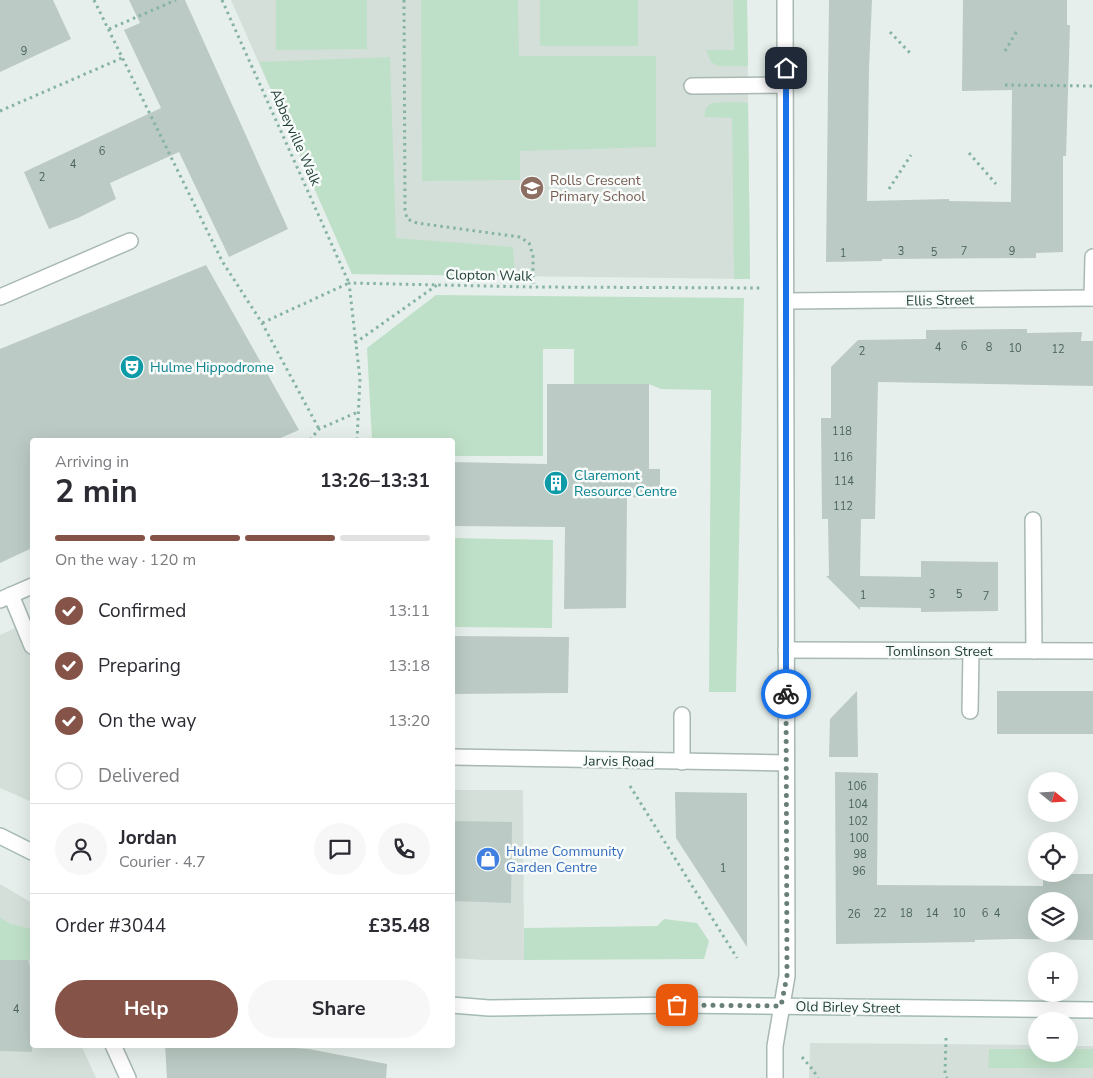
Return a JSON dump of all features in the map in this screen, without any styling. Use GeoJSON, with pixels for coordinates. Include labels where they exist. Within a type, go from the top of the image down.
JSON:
{"type":"FeatureCollection","features":[{"type":"Feature","properties":{"kind":"street"},"geometry":{"type":"LineString","coordinates":[[775,1078],[775,1046],[787,976],[785,0]]}},
{"type":"Feature","properties":{"kind":"street"},"geometry":{"type":"LineString","coordinates":[[692,86],[786,85]]}},
{"type":"Feature","properties":{"kind":"street"},"geometry":{"type":"LineString","coordinates":[[0,297],[130,241]]}},
{"type":"Feature","properties":{"kind":"street"},"geometry":{"type":"LineString","coordinates":[[1093,257],[1093,298]]}},
{"type":"Feature","properties":{"kind":"street","name":"Ellis Street"},"geometry":{"type":"LineString","coordinates":[[786,295],[1093,298]]}},
{"type":"Feature","properties":{"kind":"street"},"geometry":{"type":"LineString","coordinates":[[1033,520],[1034,651]]}},
{"type":"Feature","properties":{"kind":"street"},"geometry":{"type":"LineString","coordinates":[[30,587],[6,598],[30,642]]}},
{"type":"Feature","properties":{"kind":"street","name":"Tomlinson Street"},"geometry":{"type":"LineString","coordinates":[[786,650],[1093,651]]}},
{"type":"Feature","properties":{"kind":"street"},"geometry":{"type":"LineString","coordinates":[[970,711],[971,652]]}},
{"type":"Feature","properties":{"kind":"street"},"geometry":{"type":"LineString","coordinates":[[682,715],[682,762]]}},
{"type":"Feature","properties":{"kind":"street","name":"Jarvis Road"},"geometry":{"type":"LineString","coordinates":[[455,757],[786,764]]}},
{"type":"Feature","properties":{"kind":"street"},"geometry":{"type":"LineString","coordinates":[[0,836],[30,851]]}},
{"type":"Feature","properties":{"kind":"street","name":"Old Birley Street"},"geometry":{"type":"LineString","coordinates":[[455,1005],[489,1008],[677,1005],[1093,1010]]}},
{"type":"Feature","properties":{"kind":"street"},"geometry":{"type":"LineString","coordinates":[[114,1048],[128,1078]]}},
{"type":"Feature","properties":{"kind":"path"},"geometry":{"type":"LineString","coordinates":[[94,0],[222,261],[262,323],[319,429]]}},
{"type":"Feature","properties":{"kind":"path"},"geometry":{"type":"LineString","coordinates":[[109,30],[176,0]]}},
{"type":"Feature","properties":{"kind":"path","name":"Abbeyville Walk"},"geometry":{"type":"LineString","coordinates":[[222,0],[349,283]]}},
{"type":"Feature","properties":{"kind":"path"},"geometry":{"type":"LineString","coordinates":[[404,0],[405,210],[407,219],[417,223],[520,237],[528,243],[533,256],[533,287]]}},
{"type":"Feature","properties":{"kind":"path"},"geometry":{"type":"LineString","coordinates":[[1005,51],[1016,31]]}},
{"type":"Feature","properties":{"kind":"path"},"geometry":{"type":"LineString","coordinates":[[890,32],[910,53]]}},
{"type":"Feature","properties":{"kind":"path"},"geometry":{"type":"LineString","coordinates":[[0,111],[122,58]]}},
{"type":"Feature","properties":{"kind":"path"},"geometry":{"type":"LineString","coordinates":[[1005,85],[1093,86]]}},
{"type":"Feature","properties":{"kind":"path"},"geometry":{"type":"LineString","coordinates":[[969,153],[996,184]]}},
{"type":"Feature","properties":{"kind":"path"},"geometry":{"type":"LineString","coordinates":[[889,189],[911,155]]}},
{"type":"Feature","properties":{"kind":"path"},"geometry":{"type":"LineString","coordinates":[[262,323],[349,283],[360,379],[357,438]]}},
{"type":"Feature","properties":{"kind":"path","name":"Clopton Walk"},"geometry":{"type":"LineString","coordinates":[[349,283],[786,295]]}},
{"type":"Feature","properties":{"kind":"path"},"geometry":{"type":"LineString","coordinates":[[355,343],[437,285]]}},
{"type":"Feature","properties":{"kind":"path"},"geometry":{"type":"LineString","coordinates":[[312,438],[319,429],[358,412]]}},
{"type":"Feature","properties":{"kind":"path"},"geometry":{"type":"LineString","coordinates":[[614,760],[737,958]]}},
{"type":"Feature","properties":{"kind":"path"},"geometry":{"type":"LineString","coordinates":[[946,1038],[945,1073],[947,1078]]}},
{"type":"Feature","properties":{"kind":"path"},"geometry":{"type":"LineString","coordinates":[[800,1055],[818,1078]]}},
{"type":"Feature","properties":{"kind":"shaded area","name":"Rolls Crescent Primary School"},"geometry":{"type":"Polygon","coordinates":[[[231,0],[747,0],[750,279],[352,274],[231,0]]]}},
{"type":"Feature","properties":{"kind":"shaded area"},"geometry":{"type":"Polygon","coordinates":[[[30,621],[30,801],[0,788],[0,635],[30,621]]]}},
{"type":"Feature","properties":{"kind":"shaded area","name":"Hulme Community Garden Centre"},"geometry":{"type":"Polygon","coordinates":[[[455,790],[523,790],[524,960],[455,958],[455,790]]]}},
{"type":"Feature","properties":{"kind":"shaded area"},"geometry":{"type":"Polygon","coordinates":[[[0,884],[30,902],[30,1048],[82,1048],[96,1078],[0,1078],[0,884]]]}},
{"type":"Feature","properties":{"kind":"shaded area"},"geometry":{"type":"Polygon","coordinates":[[[810,1043],[1028,1045],[1028,1062],[1078,1062],[1078,1046],[1093,1046],[1093,1078],[809,1078],[810,1043]]]}},
{"type":"Feature","properties":{"kind":"green space"},"geometry":{"type":"Polygon","coordinates":[[[276,0],[367,0],[367,49],[276,50],[276,0]]]}},
{"type":"Feature","properties":{"kind":"green space"},"geometry":{"type":"Polygon","coordinates":[[[421,0],[518,0],[519,56],[656,56],[656,147],[520,151],[520,180],[422,181],[421,0]]]}},
{"type":"Feature","properties":{"kind":"green space"},"geometry":{"type":"Polygon","coordinates":[[[540,0],[638,0],[638,46],[540,46],[540,0]]]}},
{"type":"Feature","properties":{"kind":"green space"},"geometry":{"type":"Polygon","coordinates":[[[733,0],[747,0],[748,66],[718,66],[711,62],[706,50],[734,50],[733,0]]]}},
{"type":"Feature","properties":{"kind":"green space"},"geometry":{"type":"Polygon","coordinates":[[[390,57],[396,238],[513,247],[515,276],[352,274],[259,62],[390,57]]]}},
{"type":"Feature","properties":{"kind":"green space"},"geometry":{"type":"Polygon","coordinates":[[[711,103],[748,103],[750,279],[734,279],[732,118],[704,117],[706,108],[711,103]]]}},
{"type":"Feature","properties":{"kind":"green space"},"geometry":{"type":"Polygon","coordinates":[[[436,295],[744,298],[736,692],[709,692],[711,390],[661,389],[649,384],[574,384],[574,349],[543,349],[543,456],[455,456],[455,438],[372,438],[367,348],[436,295]]]}},
{"type":"Feature","properties":{"kind":"green space"},"geometry":{"type":"Polygon","coordinates":[[[455,538],[553,540],[552,628],[455,627],[455,538]]]}},
{"type":"Feature","properties":{"kind":"green space"},"geometry":{"type":"Polygon","coordinates":[[[0,918],[11,924],[30,929],[30,959],[0,960],[0,918]]]}},
{"type":"Feature","properties":{"kind":"green space"},"geometry":{"type":"Polygon","coordinates":[[[664,919],[697,923],[709,941],[704,959],[524,960],[524,928],[657,926],[664,919]]]}},
{"type":"Feature","properties":{"kind":"green space"},"geometry":{"type":"Polygon","coordinates":[[[989,1049],[1028,1049],[1028,1062],[1078,1062],[1078,1049],[1093,1049],[1093,1068],[988,1068],[989,1049]]]}},
{"type":"Feature","properties":{"kind":"building"},"geometry":{"type":"Polygon","coordinates":[[[0,0],[53,0],[71,39],[0,72],[0,0]]]}},
{"type":"Feature","properties":{"kind":"building"},"geometry":{"type":"Polygon","coordinates":[[[129,0],[185,0],[288,229],[229,257],[179,152],[110,183],[116,199],[78,218],[49,229],[24,172],[161,108],[124,30],[140,23],[129,0]]]}},
{"type":"Feature","properties":{"kind":"building"},"geometry":{"type":"Polygon","coordinates":[[[829,0],[872,0],[867,201],[949,199],[949,201],[1011,202],[1012,90],[962,91],[963,0],[1067,0],[1067,25],[1070,25],[1066,156],[1063,156],[1063,252],[1036,253],[1036,258],[882,259],[882,261],[826,262],[829,0]]]}},
{"type":"Feature","properties":{"kind":"building","name":"Hulme Hippodrome"},"geometry":{"type":"Polygon","coordinates":[[[206,265],[299,430],[281,438],[30,438],[30,549],[0,563],[0,349],[206,265]]]}},
{"type":"Feature","properties":{"kind":"building"},"geometry":{"type":"Polygon","coordinates":[[[1027,329],[1027,333],[1082,332],[1081,341],[1093,341],[1093,386],[878,382],[875,519],[861,519],[860,576],[921,577],[921,561],[998,562],[998,611],[921,612],[921,608],[860,607],[860,610],[826,576],[829,576],[828,519],[822,519],[821,418],[831,418],[831,367],[858,340],[926,339],[926,330],[1027,329]]]}},
{"type":"Feature","properties":{"kind":"building","name":"Claremont Resource Centre"},"geometry":{"type":"Polygon","coordinates":[[[547,384],[649,384],[649,469],[660,469],[660,498],[627,497],[626,608],[564,609],[565,527],[455,526],[455,462],[547,464],[547,384]]]}},
{"type":"Feature","properties":{"kind":"building"},"geometry":{"type":"Polygon","coordinates":[[[455,636],[569,637],[568,693],[455,694],[455,636]]]}},
{"type":"Feature","properties":{"kind":"building"},"geometry":{"type":"Polygon","coordinates":[[[857,691],[858,757],[829,757],[830,719],[857,691]]]}},
{"type":"Feature","properties":{"kind":"building"},"geometry":{"type":"Polygon","coordinates":[[[997,691],[1093,691],[1093,734],[997,734],[997,691]]]}},
{"type":"Feature","properties":{"kind":"building"},"geometry":{"type":"Polygon","coordinates":[[[835,772],[878,773],[877,885],[1043,886],[1043,882],[1078,882],[1078,874],[1093,874],[1093,940],[1078,940],[1078,892],[1028,892],[1028,939],[975,940],[975,942],[836,944],[835,772]]]}},
{"type":"Feature","properties":{"kind":"building"},"geometry":{"type":"Polygon","coordinates":[[[675,792],[747,793],[747,947],[676,838],[675,792]]]}},
{"type":"Feature","properties":{"kind":"building"},"geometry":{"type":"Polygon","coordinates":[[[455,821],[512,822],[511,903],[455,901],[455,821]]]}},
{"type":"Feature","properties":{"kind":"building"},"geometry":{"type":"Polygon","coordinates":[[[0,960],[28,960],[30,966],[30,1048],[32,1048],[32,1052],[0,1051],[0,960]]]}},
{"type":"Feature","properties":{"kind":"building"},"geometry":{"type":"Polygon","coordinates":[[[165,1048],[309,1049],[387,1064],[386,1078],[167,1078],[165,1048]]]}},
{"type":"Feature","properties":{"kind":"way so far"},"geometry":{"type":"LineString","coordinates":[[677,1005],[781,1006],[787,976],[786,694]]}},
{"type":"Feature","properties":{"kind":"place","name":"Rolls Crescent Primary School"},"geometry":{"type":"Point","coordinates":[532,188]}},
{"type":"Feature","properties":{"kind":"place","name":"Hulme Hippodrome"},"geometry":{"type":"Point","coordinates":[132,367]}},
{"type":"Feature","properties":{"kind":"place","name":"Claremont Resource Centre"},"geometry":{"type":"Point","coordinates":[556,483]}},
{"type":"Feature","properties":{"kind":"place","name":"Hulme Community Garden Centre"},"geometry":{"type":"Point","coordinates":[488,859]}},
{"type":"Feature","properties":{"kind":"route"},"geometry":{"type":"LineString","coordinates":[[786,68],[786,694]]}}]}
